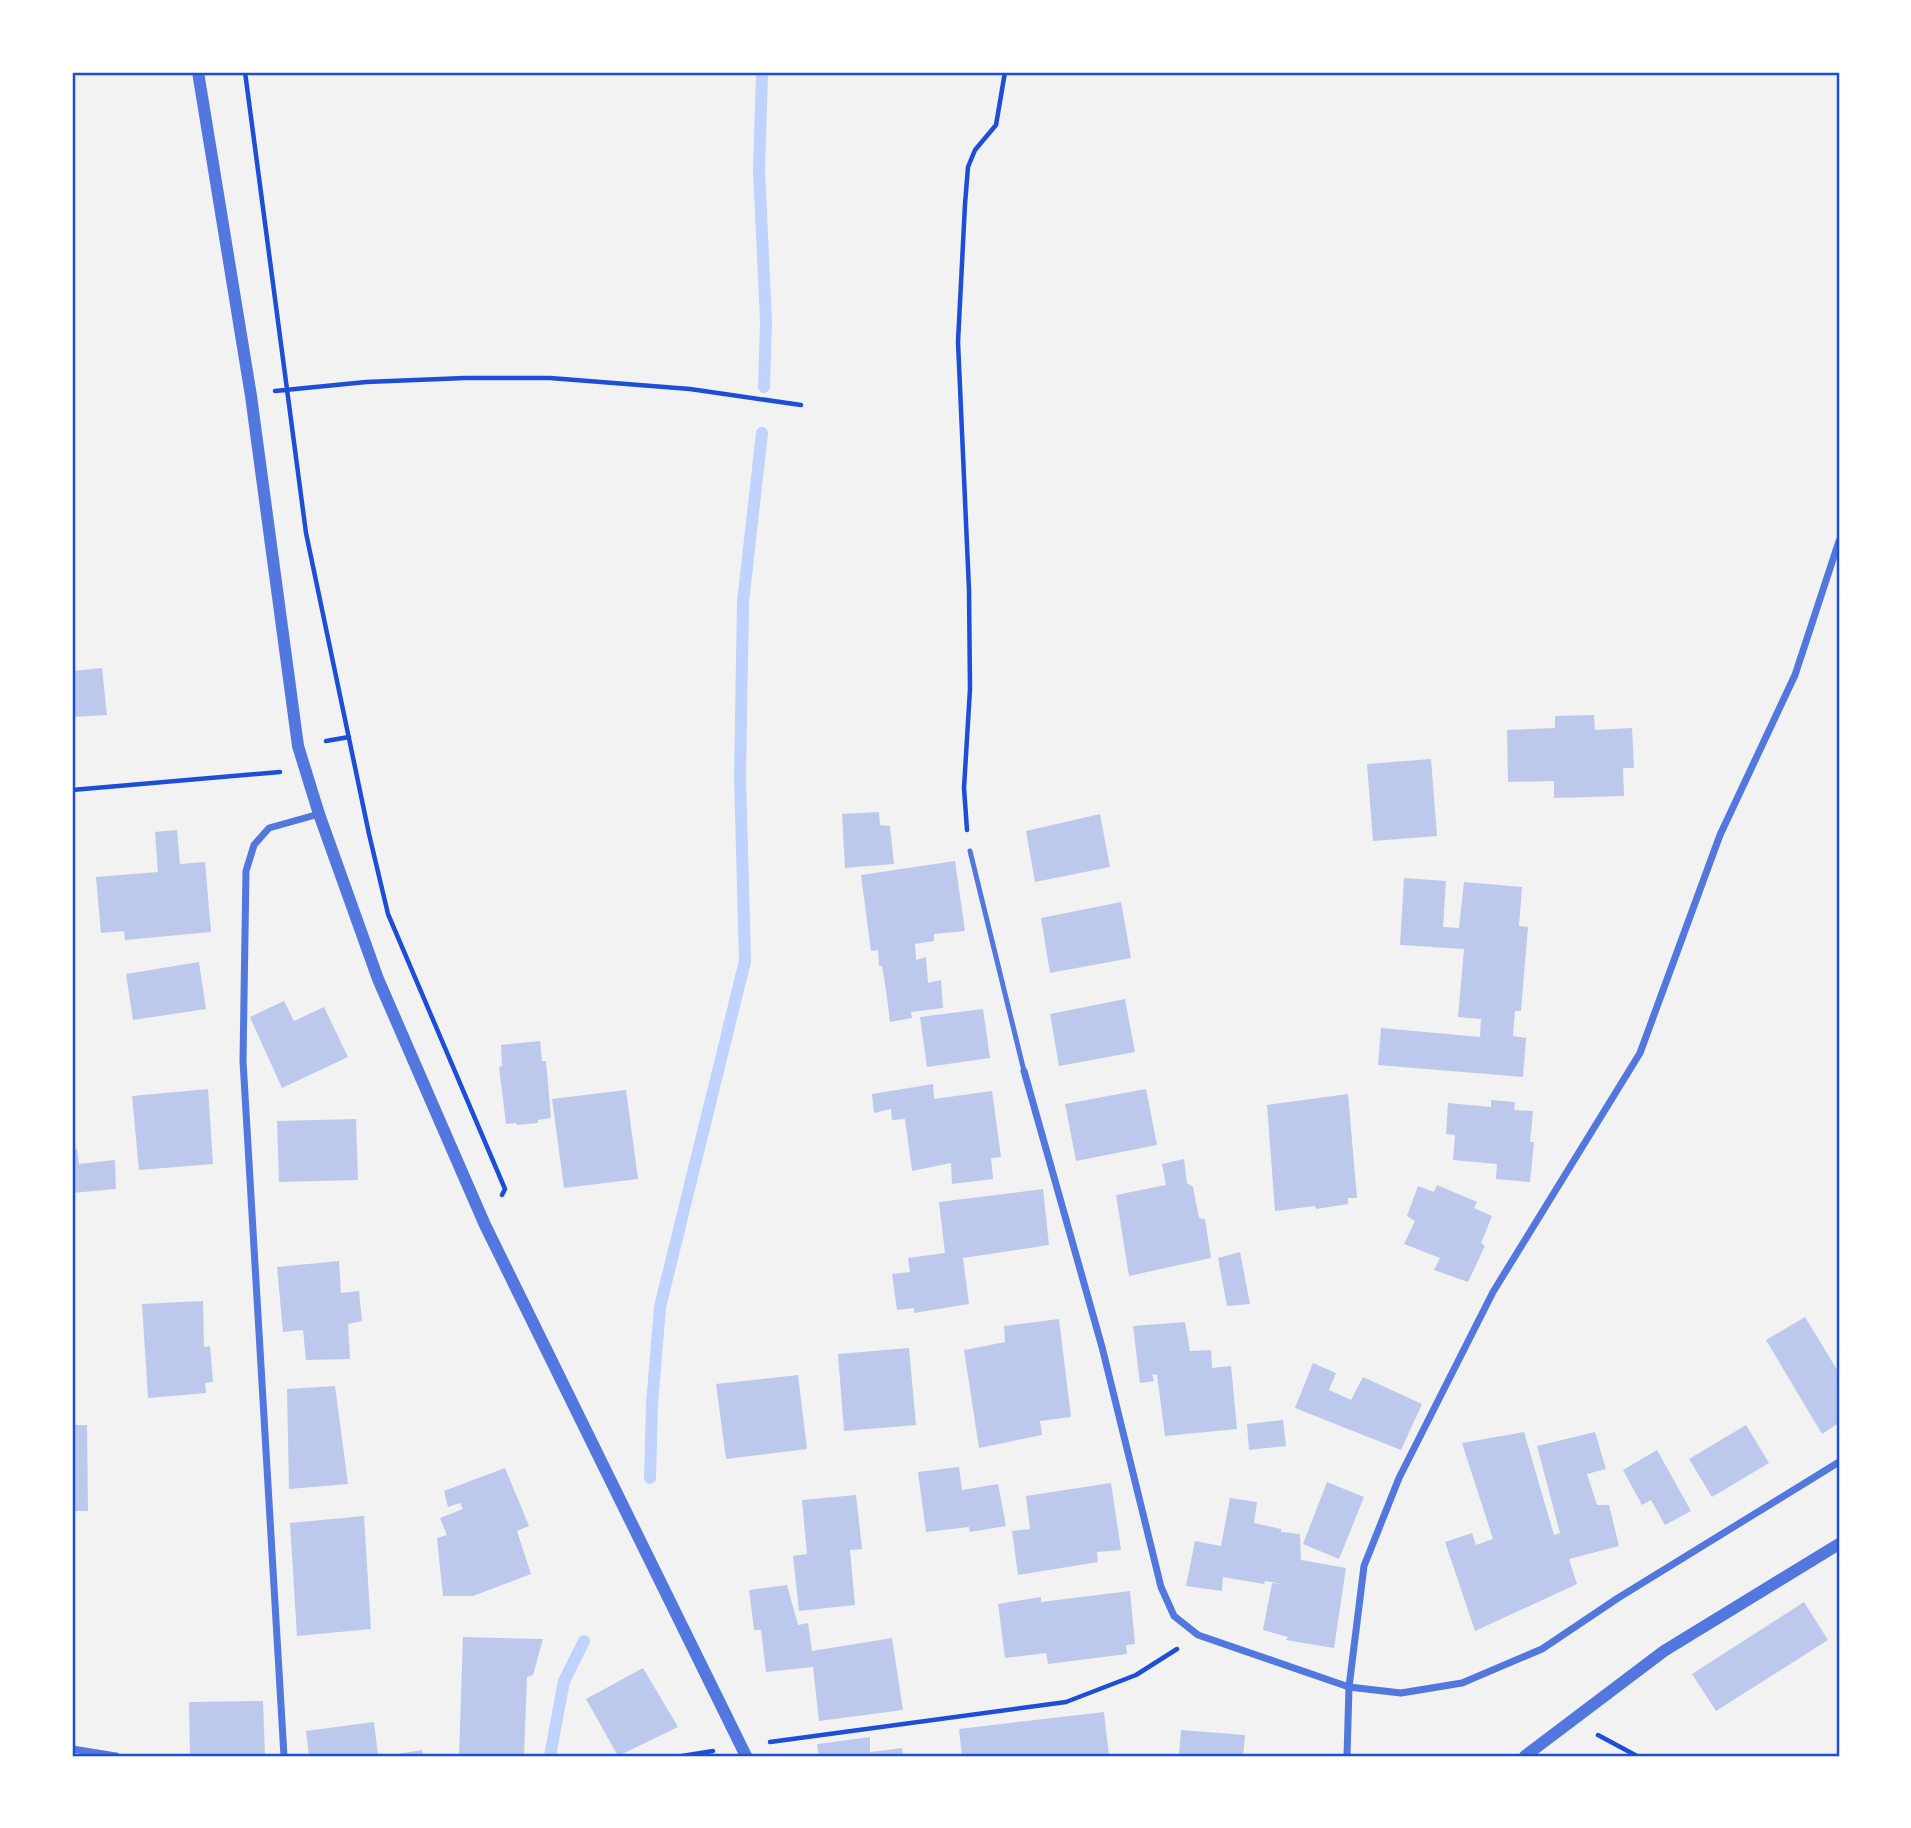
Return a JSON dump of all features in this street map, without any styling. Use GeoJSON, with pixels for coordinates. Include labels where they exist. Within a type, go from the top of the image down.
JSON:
{"type":"FeatureCollection","features":[{"type":"Feature","properties":{"kind":"street"},"geometry":{"type":"LineString","coordinates":[[198,72],[250,396],[298,747],[319,814],[378,979],[485,1225],[743,1751]]}},
{"type":"Feature","properties":{"kind":"street"},"geometry":{"type":"LineString","coordinates":[[1347,1756],[1349,1688],[1364,1566],[1399,1478],[1493,1292],[1640,1053],[1720,835],[1795,675],[1839,541]]}},
{"type":"Feature","properties":{"kind":"street"},"geometry":{"type":"LineString","coordinates":[[284,1756],[243,1061],[246,871],[254,845],[269,828],[319,814]]}},
{"type":"Feature","properties":{"kind":"street"},"geometry":{"type":"LineString","coordinates":[[1024,1071],[1102,1347],[1161,1587],[1174,1616],[1198,1635],[1349,1688],[1401,1693],[1462,1683],[1542,1649],[1618,1598],[1839,1462]]}},
{"type":"Feature","properties":{"kind":"street"},"geometry":{"type":"LineString","coordinates":[[1525,1756],[1664,1651],[1839,1544]]}},
{"type":"Feature","properties":{"kind":"street"},"geometry":{"type":"LineString","coordinates":[[72,1749],[116,1756]]}},
{"type":"Feature","properties":{"kind":"lane"},"geometry":{"type":"LineString","coordinates":[[970,851],[1024,1071]]}},
{"type":"Feature","properties":{"kind":"path"},"geometry":{"type":"LineString","coordinates":[[245,72],[306,533],[388,914],[505,1189],[485,1225]]}},
{"type":"Feature","properties":{"kind":"path"},"geometry":{"type":"LineString","coordinates":[[970,851],[964,788],[970,689],[958,342],[968,167],[975,150],[996,125],[1005,72]]}},
{"type":"Feature","properties":{"kind":"path"},"geometry":{"type":"LineString","coordinates":[[250,396],[287,389],[366,382],[550,378],[690,389],[801,405]]}},
{"type":"Feature","properties":{"kind":"path"},"geometry":{"type":"LineString","coordinates":[[72,790],[265,772]]}},
{"type":"Feature","properties":{"kind":"path"},"geometry":{"type":"LineString","coordinates":[[682,1756],[743,1751],[1066,1702],[1136,1675],[1198,1635]]}},
{"type":"Feature","properties":{"kind":"path"},"geometry":{"type":"LineString","coordinates":[[1581,1713],[1596,1734],[1637,1756]]}},
{"type":"Feature","properties":{"kind":"building"},"geometry":{"type":"Polygon","coordinates":[[[102,668],[107,715],[72,717],[72,671],[102,668]]]}},
{"type":"Feature","properties":{"kind":"building"},"geometry":{"type":"Polygon","coordinates":[[[1594,715],[1595,730],[1632,728],[1634,768],[1623,768],[1624,796],[1554,798],[1554,781],[1508,782],[1507,730],[1555,728],[1555,716],[1594,715]]]}},
{"type":"Feature","properties":{"kind":"building"},"geometry":{"type":"Polygon","coordinates":[[[1431,759],[1437,836],[1373,841],[1367,764],[1431,759]]]}},
{"type":"Feature","properties":{"kind":"building"},"geometry":{"type":"Polygon","coordinates":[[[879,812],[880,825],[890,826],[894,864],[845,868],[842,814],[879,812]]]}},
{"type":"Feature","properties":{"kind":"building"},"geometry":{"type":"Polygon","coordinates":[[[1100,814],[1110,867],[1035,882],[1026,831],[1100,814]]]}},
{"type":"Feature","properties":{"kind":"building"},"geometry":{"type":"Polygon","coordinates":[[[177,830],[180,864],[205,862],[211,932],[125,940],[124,931],[101,933],[96,877],[158,872],[155,832],[177,830]]]}},
{"type":"Feature","properties":{"kind":"building"},"geometry":{"type":"Polygon","coordinates":[[[955,861],[965,931],[934,934],[934,941],[915,944],[916,960],[926,957],[928,983],[941,980],[943,1008],[911,1012],[912,1018],[890,1022],[878,950],[871,951],[861,875],[955,861]]]}},
{"type":"Feature","properties":{"kind":"building"},"geometry":{"type":"Polygon","coordinates":[[[1404,878],[1446,881],[1443,927],[1459,928],[1464,882],[1522,887],[1519,926],[1528,927],[1521,1011],[1515,1011],[1513,1036],[1526,1038],[1523,1077],[1378,1065],[1381,1028],[1480,1037],[1481,1019],[1458,1017],[1464,949],[1400,945],[1404,878]]]}},
{"type":"Feature","properties":{"kind":"building"},"geometry":{"type":"Polygon","coordinates":[[[1121,902],[1131,958],[1050,973],[1041,918],[1121,902]]]}},
{"type":"Feature","properties":{"kind":"building"},"geometry":{"type":"Polygon","coordinates":[[[199,962],[206,1009],[133,1020],[126,974],[199,962]]]}},
{"type":"Feature","properties":{"kind":"building"},"geometry":{"type":"Polygon","coordinates":[[[1125,999],[1135,1052],[1059,1066],[1050,1014],[1125,999]]]}},
{"type":"Feature","properties":{"kind":"building"},"geometry":{"type":"Polygon","coordinates":[[[284,1001],[294,1021],[324,1007],[348,1057],[282,1088],[250,1017],[284,1001]]]}},
{"type":"Feature","properties":{"kind":"building"},"geometry":{"type":"Polygon","coordinates":[[[983,1009],[990,1058],[927,1067],[920,1017],[983,1009]]]}},
{"type":"Feature","properties":{"kind":"building"},"geometry":{"type":"Polygon","coordinates":[[[540,1041],[542,1061],[546,1061],[551,1118],[538,1120],[538,1123],[506,1124],[499,1067],[502,1066],[501,1045],[540,1041]]]}},
{"type":"Feature","properties":{"kind":"building"},"geometry":{"type":"Polygon","coordinates":[[[933,1084],[934,1099],[992,1091],[1001,1157],[991,1158],[993,1179],[952,1184],[951,1163],[912,1171],[905,1119],[892,1120],[891,1109],[874,1113],[872,1094],[933,1084]]]}},
{"type":"Feature","properties":{"kind":"building"},"geometry":{"type":"Polygon","coordinates":[[[208,1089],[213,1164],[139,1170],[132,1096],[208,1089]]]}},
{"type":"Feature","properties":{"kind":"building"},"geometry":{"type":"Polygon","coordinates":[[[1146,1089],[1157,1145],[1076,1161],[1065,1104],[1146,1089]]]}},
{"type":"Feature","properties":{"kind":"building"},"geometry":{"type":"Polygon","coordinates":[[[626,1090],[638,1179],[564,1188],[552,1099],[626,1090]]]}},
{"type":"Feature","properties":{"kind":"building"},"geometry":{"type":"Polygon","coordinates":[[[1348,1094],[1357,1198],[1348,1198],[1348,1204],[1275,1211],[1267,1105],[1348,1094]]]}},
{"type":"Feature","properties":{"kind":"building"},"geometry":{"type":"Polygon","coordinates":[[[1491,1100],[1515,1102],[1514,1110],[1533,1111],[1530,1142],[1534,1142],[1530,1182],[1496,1179],[1497,1164],[1453,1160],[1455,1135],[1446,1134],[1448,1103],[1491,1107],[1491,1100]]]}},
{"type":"Feature","properties":{"kind":"building"},"geometry":{"type":"Polygon","coordinates":[[[356,1119],[358,1180],[279,1182],[277,1121],[356,1119]]]}},
{"type":"Feature","properties":{"kind":"building"},"geometry":{"type":"Polygon","coordinates":[[[72,1149],[77,1149],[79,1164],[115,1160],[116,1189],[72,1193],[72,1149]]]}},
{"type":"Feature","properties":{"kind":"building"},"geometry":{"type":"Polygon","coordinates":[[[1184,1159],[1187,1183],[1193,1187],[1199,1218],[1205,1219],[1211,1258],[1129,1276],[1116,1195],[1166,1185],[1162,1164],[1184,1159]]]}},
{"type":"Feature","properties":{"kind":"building"},"geometry":{"type":"Polygon","coordinates":[[[1437,1185],[1477,1202],[1474,1208],[1492,1216],[1481,1243],[1485,1246],[1468,1282],[1434,1270],[1440,1258],[1404,1244],[1415,1221],[1407,1216],[1418,1186],[1434,1192],[1437,1185]]]}},
{"type":"Feature","properties":{"kind":"building"},"geometry":{"type":"Polygon","coordinates":[[[1043,1189],[1049,1245],[963,1258],[969,1304],[914,1313],[914,1308],[897,1310],[892,1274],[910,1272],[908,1258],[945,1253],[939,1202],[1043,1189]]]}},
{"type":"Feature","properties":{"kind":"building"},"geometry":{"type":"Polygon","coordinates":[[[1240,1252],[1250,1304],[1227,1306],[1218,1258],[1240,1252]]]}},
{"type":"Feature","properties":{"kind":"building"},"geometry":{"type":"Polygon","coordinates":[[[339,1261],[341,1293],[359,1291],[362,1321],[348,1324],[350,1359],[306,1360],[303,1330],[283,1332],[277,1267],[339,1261]]]}},
{"type":"Feature","properties":{"kind":"building"},"geometry":{"type":"Polygon","coordinates":[[[203,1301],[204,1347],[210,1346],[213,1382],[205,1383],[206,1393],[148,1398],[142,1304],[203,1301]]]}},
{"type":"Feature","properties":{"kind":"building"},"geometry":{"type":"Polygon","coordinates":[[[1805,1317],[1839,1373],[1839,1423],[1822,1434],[1766,1340],[1805,1317]]]}},
{"type":"Feature","properties":{"kind":"building"},"geometry":{"type":"Polygon","coordinates":[[[1059,1319],[1071,1417],[1040,1421],[1042,1435],[979,1448],[964,1350],[1005,1342],[1004,1326],[1059,1319]]]}},
{"type":"Feature","properties":{"kind":"building"},"geometry":{"type":"Polygon","coordinates":[[[1185,1322],[1190,1351],[1211,1350],[1212,1368],[1231,1366],[1237,1429],[1165,1436],[1157,1375],[1152,1374],[1154,1381],[1140,1383],[1133,1326],[1185,1322]]]}},
{"type":"Feature","properties":{"kind":"building"},"geometry":{"type":"Polygon","coordinates":[[[909,1348],[916,1425],[844,1431],[838,1354],[909,1348]]]}},
{"type":"Feature","properties":{"kind":"building"},"geometry":{"type":"Polygon","coordinates":[[[1313,1363],[1336,1373],[1329,1390],[1351,1400],[1363,1377],[1422,1404],[1401,1450],[1295,1408],[1313,1363]]]}},
{"type":"Feature","properties":{"kind":"building"},"geometry":{"type":"Polygon","coordinates":[[[798,1375],[807,1449],[726,1459],[716,1384],[798,1375]]]}},
{"type":"Feature","properties":{"kind":"building"},"geometry":{"type":"Polygon","coordinates":[[[335,1386],[348,1484],[289,1489],[287,1389],[335,1386]]]}},
{"type":"Feature","properties":{"kind":"building"},"geometry":{"type":"Polygon","coordinates":[[[1283,1420],[1286,1446],[1249,1450],[1247,1424],[1283,1420]]]}},
{"type":"Feature","properties":{"kind":"building"},"geometry":{"type":"Polygon","coordinates":[[[72,1425],[87,1425],[88,1511],[72,1511],[72,1425]]]}},
{"type":"Feature","properties":{"kind":"building"},"geometry":{"type":"Polygon","coordinates":[[[1746,1425],[1769,1463],[1712,1497],[1689,1459],[1746,1425]]]}},
{"type":"Feature","properties":{"kind":"building"},"geometry":{"type":"Polygon","coordinates":[[[1524,1432],[1554,1535],[1560,1533],[1537,1446],[1595,1432],[1606,1469],[1587,1474],[1597,1505],[1609,1505],[1619,1546],[1569,1559],[1577,1584],[1475,1631],[1445,1542],[1472,1533],[1476,1545],[1493,1539],[1462,1443],[1524,1432]]]}},
{"type":"Feature","properties":{"kind":"building"},"geometry":{"type":"Polygon","coordinates":[[[1657,1450],[1691,1511],[1665,1525],[1651,1500],[1642,1505],[1623,1470],[1657,1450]]]}},
{"type":"Feature","properties":{"kind":"building"},"geometry":{"type":"Polygon","coordinates":[[[959,1467],[962,1490],[998,1484],[1006,1526],[970,1532],[969,1527],[926,1532],[918,1472],[959,1467]]]}},
{"type":"Feature","properties":{"kind":"building"},"geometry":{"type":"Polygon","coordinates":[[[505,1468],[529,1526],[517,1531],[531,1574],[473,1596],[443,1596],[437,1538],[447,1535],[440,1518],[463,1509],[460,1503],[448,1507],[444,1491],[505,1468]]]}},
{"type":"Feature","properties":{"kind":"building"},"geometry":{"type":"Polygon","coordinates":[[[1327,1482],[1364,1497],[1339,1559],[1303,1544],[1327,1482]]]}},
{"type":"Feature","properties":{"kind":"building"},"geometry":{"type":"Polygon","coordinates":[[[1111,1483],[1121,1550],[1097,1552],[1098,1562],[1018,1575],[1012,1531],[1030,1529],[1026,1496],[1111,1483]]]}},
{"type":"Feature","properties":{"kind":"building"},"geometry":{"type":"Polygon","coordinates":[[[856,1495],[862,1549],[850,1550],[855,1605],[799,1611],[793,1556],[807,1554],[802,1500],[856,1495]]]}},
{"type":"Feature","properties":{"kind":"building"},"geometry":{"type":"Polygon","coordinates":[[[1230,1498],[1257,1502],[1254,1523],[1281,1529],[1281,1532],[1300,1534],[1301,1560],[1346,1568],[1334,1648],[1286,1640],[1288,1637],[1263,1630],[1272,1583],[1283,1584],[1265,1581],[1264,1584],[1223,1577],[1222,1591],[1186,1586],[1195,1541],[1221,1546],[1230,1498]]]}},
{"type":"Feature","properties":{"kind":"building"},"geometry":{"type":"Polygon","coordinates":[[[364,1516],[371,1629],[297,1636],[290,1523],[364,1516]]]}},
{"type":"Feature","properties":{"kind":"building"},"geometry":{"type":"Polygon","coordinates":[[[787,1585],[798,1625],[808,1623],[812,1651],[892,1638],[903,1710],[819,1721],[813,1667],[766,1672],[761,1630],[754,1630],[749,1590],[787,1585]]]}},
{"type":"Feature","properties":{"kind":"building"},"geometry":{"type":"Polygon","coordinates":[[[1130,1591],[1135,1644],[1126,1645],[1127,1654],[1048,1664],[1046,1653],[1005,1658],[998,1604],[1041,1597],[1041,1602],[1130,1591]]]}},
{"type":"Feature","properties":{"kind":"building"},"geometry":{"type":"Polygon","coordinates":[[[1804,1602],[1828,1640],[1716,1711],[1692,1674],[1804,1602]]]}},
{"type":"Feature","properties":{"kind":"building"},"geometry":{"type":"Polygon","coordinates":[[[463,1637],[543,1639],[533,1675],[527,1677],[524,1756],[459,1756],[463,1637]]]}},
{"type":"Feature","properties":{"kind":"building"},"geometry":{"type":"Polygon","coordinates":[[[643,1668],[678,1727],[618,1756],[586,1699],[643,1668]]]}},
{"type":"Feature","properties":{"kind":"building"},"geometry":{"type":"Polygon","coordinates":[[[263,1701],[265,1756],[190,1756],[189,1702],[263,1701]]]}},
{"type":"Feature","properties":{"kind":"building"},"geometry":{"type":"Polygon","coordinates":[[[1104,1712],[1109,1756],[962,1756],[959,1729],[1104,1712]]]}},
{"type":"Feature","properties":{"kind":"building"},"geometry":{"type":"Polygon","coordinates":[[[374,1722],[378,1756],[309,1756],[306,1731],[374,1722]]]}},
{"type":"Feature","properties":{"kind":"building"},"geometry":{"type":"Polygon","coordinates":[[[1181,1730],[1245,1735],[1243,1756],[1179,1756],[1181,1730]]]}},
{"type":"Feature","properties":{"kind":"building"},"geometry":{"type":"Polygon","coordinates":[[[870,1737],[870,1752],[902,1748],[903,1756],[819,1756],[817,1744],[870,1737]]]}},
{"type":"Feature","properties":{"kind":"building"},"geometry":{"type":"Polygon","coordinates":[[[422,1750],[423,1756],[391,1755],[422,1750]]]}},
{"type":"Feature","properties":{"kind":"waterway"},"geometry":{"type":"LineString","coordinates":[[762,72],[759,170],[766,321],[764,387]]}},
{"type":"Feature","properties":{"kind":"waterway"},"geometry":{"type":"LineString","coordinates":[[650,1478],[652,1404],[660,1307],[745,961],[740,777],[743,602],[762,433]]}},
{"type":"Feature","properties":{"kind":"waterway"},"geometry":{"type":"LineString","coordinates":[[550,1756],[564,1681],[584,1641]]}}]}
